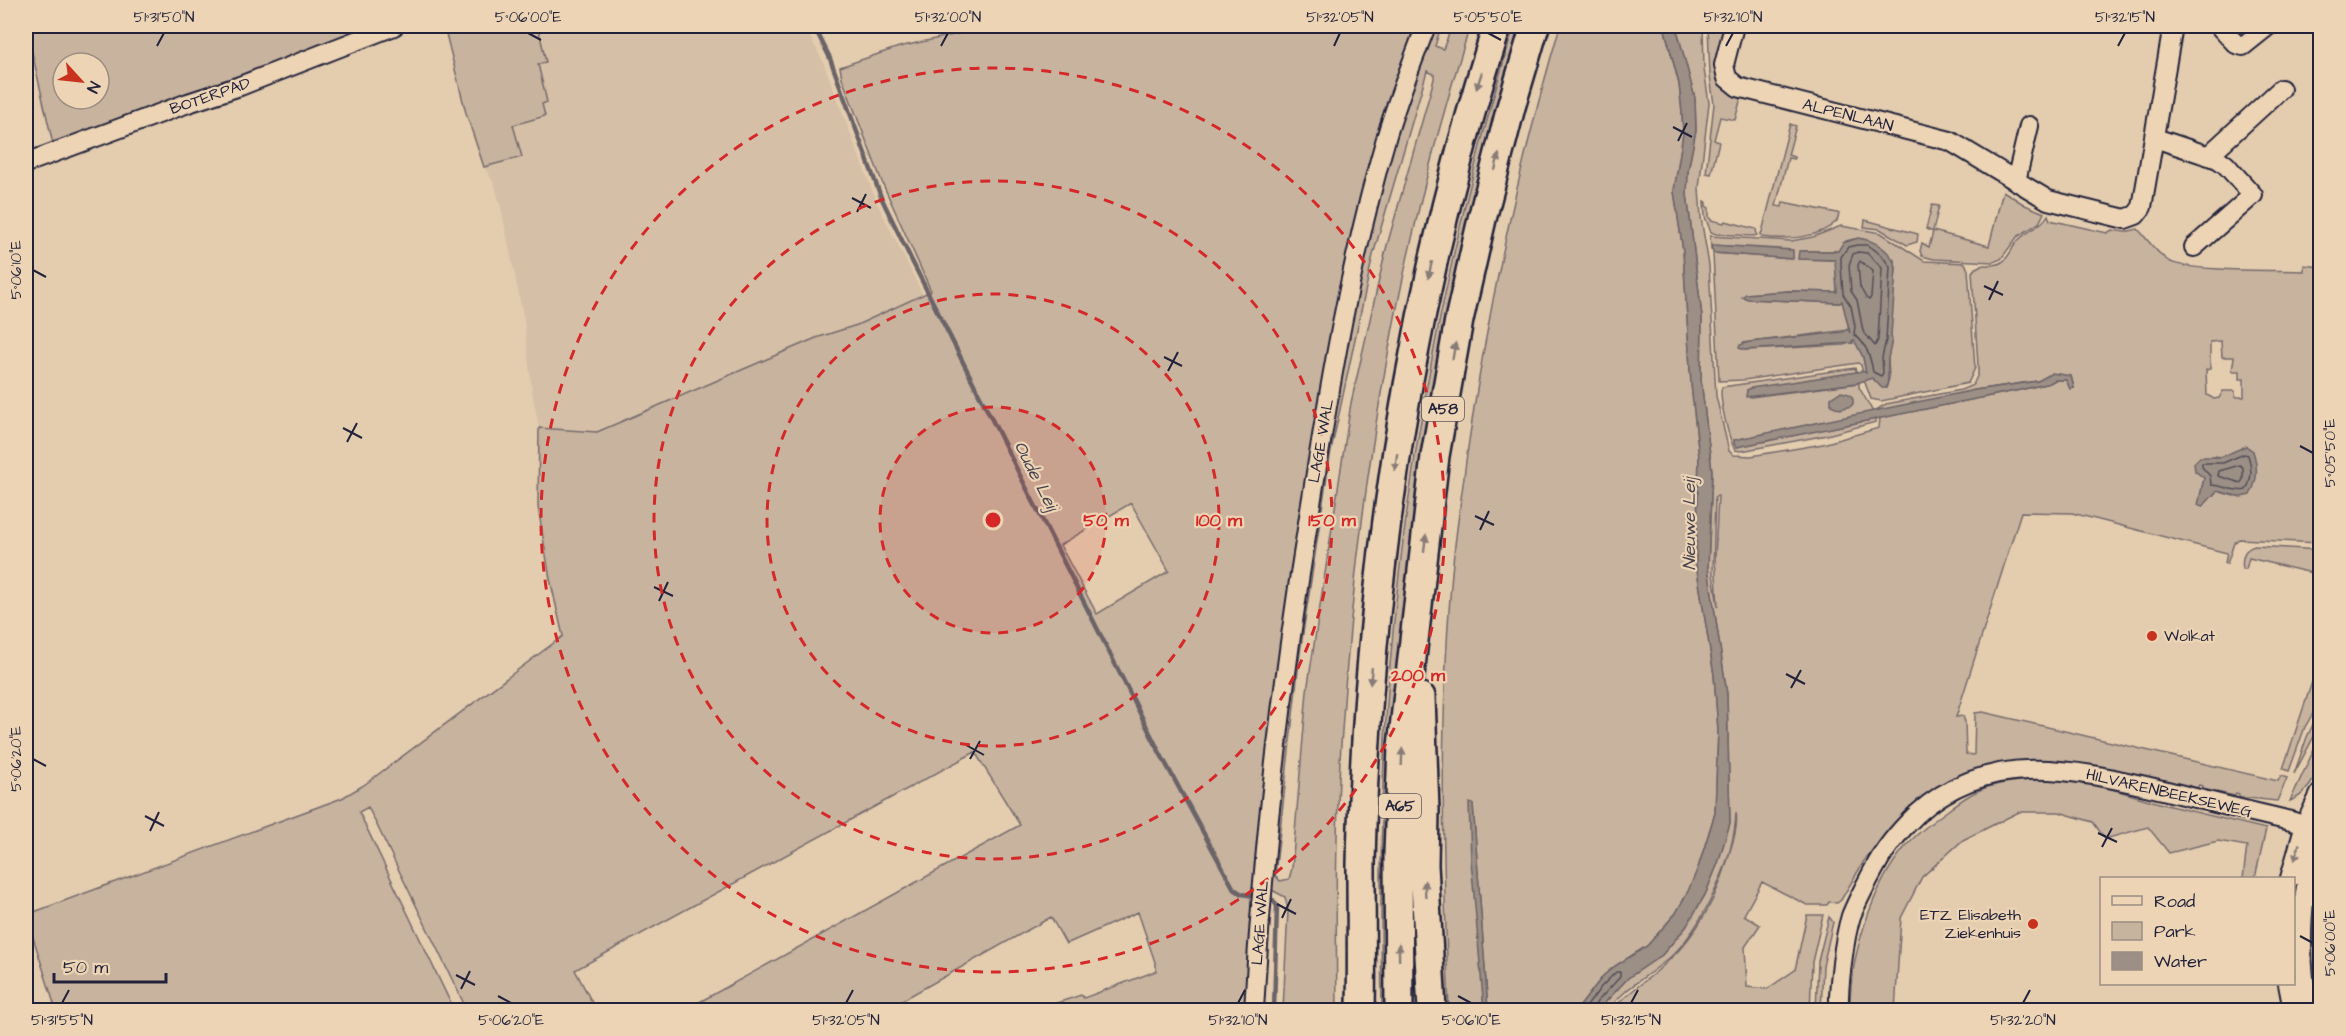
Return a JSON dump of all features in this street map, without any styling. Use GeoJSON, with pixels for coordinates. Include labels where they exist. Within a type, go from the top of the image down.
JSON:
{"type":"FeatureCollection","features":[{"type":"Feature","properties":{"kind":"highway","name":"A58"},"geometry":{"type":"LineString","coordinates":[[1363,1011],[1361,863],[1369,694],[1391,498],[1422,306],[1462,141],[1497,26]]}},
{"type":"Feature","properties":{"kind":"highway","name":"A58"},"geometry":{"type":"LineString","coordinates":[[1432,1011],[1424,865],[1425,810],[1418,601],[1435,456],[1459,320],[1511,107],[1535,26]]}},
{"type":"Feature","properties":{"kind":"highway","name":"A65"},"geometry":{"type":"LineString","coordinates":[[1399,1011],[1398,853],[1402,758],[1418,601]]}},
{"type":"Feature","properties":{"kind":"street","name":"BOTERPAD"},"geometry":{"type":"LineString","coordinates":[[26,163],[240,86],[394,26]]}},
{"type":"Feature","properties":{"kind":"street","name":"LAGE WAL"},"geometry":{"type":"LineString","coordinates":[[1254,1011],[1260,910],[1279,718],[1319,452],[1361,237],[1387,135],[1426,26]]}},
{"type":"Feature","properties":{"kind":"street","name":"ALPENLAAN"},"geometry":{"type":"LineString","coordinates":[[1734,26],[1724,65],[1727,78],[1738,87],[1950,141],[2049,200],[2125,219],[2136,215],[2142,207],[2173,26]]}},
{"type":"Feature","properties":{"kind":"street"},"geometry":{"type":"LineString","coordinates":[[2219,26],[2236,44],[2243,46],[2268,26]]}},
{"type":"Feature","properties":{"kind":"street"},"geometry":{"type":"LineString","coordinates":[[2209,155],[2282,90]]}},
{"type":"Feature","properties":{"kind":"street"},"geometry":{"type":"LineString","coordinates":[[2016,181],[2029,126]]}},
{"type":"Feature","properties":{"kind":"street"},"geometry":{"type":"LineString","coordinates":[[2155,138],[2209,155],[2226,165],[2253,195],[2194,247]]}},
{"type":"Feature","properties":{"kind":"street","name":"HILVARENBEEKSEWEG"},"geometry":{"type":"LineString","coordinates":[[1839,1011],[1838,993],[1850,918],[1880,855],[1902,828],[1933,800],[1968,780],[2003,771],[2049,769],[2098,775],[2309,826]]}},
{"type":"Feature","properties":{"kind":"street"},"geometry":{"type":"LineString","coordinates":[[2291,877],[2320,794]]}},
{"type":"Feature","properties":{"kind":"street"},"geometry":{"type":"LineString","coordinates":[[2309,826],[2302,906],[2304,965],[2310,1011]]}},
{"type":"Feature","properties":{"kind":"street"},"geometry":{"type":"LineString","coordinates":[[2288,985],[2293,1011]]}},
{"type":"Feature","properties":{"kind":"shaded area"},"geometry":{"type":"Polygon","coordinates":[[[538,26],[804,26],[822,59],[877,203],[923,295],[857,325],[816,338],[597,432],[539,428],[532,392],[524,320],[501,208],[494,183],[484,167],[522,157],[512,125],[547,102],[538,64],[546,62],[538,26]]]}},
{"type":"Feature","properties":{"kind":"green space"},"geometry":{"type":"Polygon","coordinates":[[[26,26],[374,26],[56,147],[52,140],[26,26]]]}},
{"type":"Feature","properties":{"kind":"green space"},"geometry":{"type":"Polygon","coordinates":[[[444,26],[538,26],[546,62],[538,64],[547,102],[542,104],[545,116],[513,125],[522,157],[484,167],[466,113],[444,26]]]}},
{"type":"Feature","properties":{"kind":"green space"},"geometry":{"type":"Polygon","coordinates":[[[993,26],[1417,26],[1349,266],[1248,1010],[1035,1010],[1081,995],[1084,998],[1156,971],[1138,912],[1066,944],[1051,917],[885,1010],[685,1010],[1020,825],[975,752],[575,970],[596,1010],[467,1010],[368,807],[359,812],[454,1010],[56,1010],[26,915],[342,798],[364,785],[563,636],[550,579],[538,507],[539,428],[597,432],[816,338],[857,325],[931,291],[882,182],[842,78],[840,67],[899,47],[993,26]],[[1131,503],[1060,545],[1097,614],[1169,571],[1131,503]]]}},
{"type":"Feature","properties":{"kind":"green space"},"geometry":{"type":"Polygon","coordinates":[[[1432,26],[1441,26],[1435,46],[1443,49],[1452,26],[1470,26],[1420,202],[1383,381],[1369,472],[1357,562],[1339,778],[1336,911],[1337,1010],[1283,1010],[1288,910],[1285,897],[1270,889],[1273,816],[1340,361],[1389,147],[1432,26]],[[1427,71],[1373,255],[1330,456],[1300,653],[1275,875],[1280,881],[1289,879],[1292,868],[1307,691],[1351,403],[1386,249],[1434,74],[1427,71]]]}},
{"type":"Feature","properties":{"kind":"green space"},"geometry":{"type":"Polygon","coordinates":[[[1514,26],[1522,26],[1430,405],[1415,504],[1396,685],[1391,1010],[1382,1010],[1381,881],[1384,751],[1390,665],[1408,502],[1435,342],[1452,262],[1491,104],[1514,26]]]}},
{"type":"Feature","properties":{"kind":"green space"},"geometry":{"type":"Polygon","coordinates":[[[1560,26],[1664,26],[1679,84],[1683,134],[1674,191],[1683,251],[1691,384],[1699,457],[1696,564],[1714,675],[1718,730],[1715,813],[1698,868],[1689,891],[1676,913],[1647,946],[1603,976],[1577,1010],[1488,1010],[1473,805],[1484,1010],[1449,1010],[1444,851],[1444,745],[1447,638],[1454,554],[1474,406],[1505,241],[1560,26]]]}},
{"type":"Feature","properties":{"kind":"green space"},"geometry":{"type":"Polygon","coordinates":[[[1676,26],[1703,26],[1704,69],[1709,103],[1699,188],[1701,218],[1709,265],[1716,396],[1729,451],[1734,455],[1751,456],[1823,444],[1879,428],[1880,418],[2020,390],[2055,380],[2066,380],[2074,388],[2071,376],[1975,390],[1877,412],[1876,410],[1886,404],[1961,390],[1973,385],[1978,374],[1978,365],[1972,272],[1979,266],[1994,265],[2004,260],[2014,245],[2041,224],[2048,215],[2050,220],[2107,233],[2112,230],[2125,232],[2138,229],[2167,260],[2191,267],[2304,271],[2304,265],[2320,267],[2320,543],[2239,539],[2234,543],[2227,564],[2225,563],[2227,553],[2072,513],[2021,512],[1956,717],[1963,716],[1965,722],[1966,754],[1974,755],[1975,713],[1983,712],[2278,781],[2281,776],[2287,778],[2277,801],[2239,797],[2236,793],[2235,796],[2202,789],[2199,785],[2197,788],[2084,764],[2045,762],[2014,766],[1890,830],[1864,861],[1837,903],[1807,905],[1762,882],[1744,915],[1760,925],[1745,947],[1747,987],[1767,989],[1795,970],[1807,915],[1823,915],[1812,962],[1810,1010],[1612,1010],[1667,962],[1699,924],[1721,880],[1726,864],[1736,830],[1736,812],[1730,850],[1723,871],[1704,912],[1692,931],[1667,960],[1629,989],[1608,1010],[1598,1010],[1628,978],[1662,955],[1686,927],[1705,895],[1730,823],[1727,694],[1708,567],[1712,471],[1701,380],[1702,317],[1687,194],[1688,171],[1696,130],[1695,99],[1676,26]],[[2221,341],[2210,342],[2210,369],[2206,370],[2207,395],[2214,399],[2219,398],[2223,391],[2235,391],[2235,397],[2244,397],[2244,379],[2240,379],[2240,371],[2232,371],[2234,357],[2222,357],[2221,341]],[[2246,446],[2227,455],[2215,456],[2200,473],[2204,478],[2199,505],[2203,506],[2217,491],[2234,496],[2246,446]],[[1718,496],[1715,497],[1713,574],[1718,607],[1715,558],[1718,496]]]}},
{"type":"Feature","properties":{"kind":"green space"},"geometry":{"type":"Polygon","coordinates":[[[1708,26],[1727,26],[1719,56],[1742,94],[1735,120],[1720,117],[1714,140],[1719,142],[1711,174],[1706,173],[1714,104],[1710,76],[1708,26]]]}},
{"type":"Feature","properties":{"kind":"green space"},"geometry":{"type":"Polygon","coordinates":[[[1790,124],[1796,126],[1788,155],[1794,159],[1788,158],[1776,206],[1782,207],[1783,202],[1839,214],[1837,221],[1830,227],[1812,235],[1792,238],[1762,237],[1760,235],[1790,124]]]}},
{"type":"Feature","properties":{"kind":"green space"},"geometry":{"type":"Polygon","coordinates":[[[2003,191],[2025,205],[2044,213],[2039,223],[2017,237],[2001,259],[1993,262],[1934,259],[1922,256],[1920,251],[1922,243],[1929,247],[1933,232],[1926,229],[1932,205],[1939,206],[1933,231],[1989,246],[2003,191]]]}},
{"type":"Feature","properties":{"kind":"green space"},"geometry":{"type":"Polygon","coordinates":[[[1704,201],[1709,208],[1711,220],[1756,229],[1757,235],[1711,232],[1705,217],[1704,201]]]}},
{"type":"Feature","properties":{"kind":"green space"},"geometry":{"type":"Polygon","coordinates":[[[1865,220],[1918,234],[1917,242],[1907,245],[1880,229],[1864,227],[1865,220]]]}},
{"type":"Feature","properties":{"kind":"green space"},"geometry":{"type":"Polygon","coordinates":[[[1841,226],[1881,233],[1924,261],[1965,263],[1968,270],[1975,368],[1968,383],[1881,401],[1871,399],[1864,380],[1872,378],[1886,388],[1889,379],[1888,358],[1896,268],[1894,260],[1878,245],[1854,239],[1846,241],[1839,251],[1801,251],[1799,259],[1836,260],[1837,292],[1788,291],[1746,294],[1748,299],[1840,303],[1843,301],[1850,333],[1848,330],[1743,343],[1745,350],[1844,345],[1855,340],[1863,357],[1866,373],[1863,373],[1858,363],[1744,380],[1719,381],[1713,253],[1792,259],[1763,249],[1713,245],[1711,248],[1710,236],[1791,241],[1813,237],[1841,226]]]}},
{"type":"Feature","properties":{"kind":"green space"},"geometry":{"type":"Polygon","coordinates":[[[1855,368],[1857,373],[1747,390],[1751,397],[1859,383],[1873,412],[1734,440],[1737,447],[1876,419],[1876,422],[1827,435],[1741,451],[1735,450],[1721,399],[1722,387],[1855,368]]]}},
{"type":"Feature","properties":{"kind":"green space"},"geometry":{"type":"Polygon","coordinates":[[[2255,546],[2320,550],[2320,575],[2249,558],[2246,569],[2243,569],[2244,554],[2255,546]]]}},
{"type":"Feature","properties":{"kind":"green space"},"geometry":{"type":"Polygon","coordinates":[[[2320,658],[2320,701],[2305,727],[2289,771],[2283,769],[2320,658]]]}},
{"type":"Feature","properties":{"kind":"green space"},"geometry":{"type":"Polygon","coordinates":[[[2320,710],[2320,725],[2294,774],[2307,737],[2320,710]]]}},
{"type":"Feature","properties":{"kind":"green space"},"geometry":{"type":"Polygon","coordinates":[[[2320,737],[2321,757],[2316,775],[2301,795],[2290,801],[2320,737]]]}},
{"type":"Feature","properties":{"kind":"green space"},"geometry":{"type":"Polygon","coordinates":[[[2060,778],[2088,782],[2166,805],[2266,829],[2255,877],[2243,877],[2247,846],[2218,841],[2169,853],[2148,827],[2105,839],[2093,822],[2059,812],[2019,812],[1963,840],[1922,877],[1901,918],[1895,1010],[1850,1010],[1858,947],[1873,903],[1893,863],[1920,832],[1964,799],[1982,789],[2011,782],[2060,778]]]}},
{"type":"Feature","properties":{"kind":"green space"},"geometry":{"type":"Polygon","coordinates":[[[2320,857],[2320,1010],[2317,1010],[2311,972],[2310,934],[2313,895],[2320,857]]]}},
{"type":"Feature","properties":{"kind":"green space"},"geometry":{"type":"Polygon","coordinates":[[[1829,917],[1833,922],[1823,966],[1821,1010],[1816,1010],[1818,961],[1829,917]]]}},
{"type":"Feature","properties":{"kind":"water"},"geometry":{"type":"Polygon","coordinates":[[[1664,26],[1676,26],[1695,98],[1696,130],[1688,171],[1687,194],[1702,317],[1701,380],[1712,471],[1708,567],[1727,694],[1730,823],[1705,895],[1686,927],[1662,955],[1628,978],[1598,1010],[1577,1010],[1603,976],[1647,946],[1676,913],[1698,868],[1715,813],[1718,730],[1714,675],[1696,564],[1699,457],[1691,384],[1683,251],[1674,191],[1683,134],[1682,112],[1679,84],[1664,26]]]}},
{"type":"Feature","properties":{"kind":"water"},"geometry":{"type":"Polygon","coordinates":[[[1858,238],[1882,247],[1891,256],[1896,268],[1892,341],[1886,388],[1882,388],[1872,378],[1857,383],[1746,397],[1747,390],[1751,388],[1862,371],[1866,373],[1863,357],[1854,340],[1853,343],[1745,350],[1739,348],[1740,345],[1749,342],[1843,332],[1848,329],[1850,333],[1842,301],[1840,303],[1742,297],[1746,294],[1788,291],[1837,292],[1835,260],[1798,259],[1799,251],[1838,251],[1843,243],[1858,238]]]}},
{"type":"Feature","properties":{"kind":"water"},"geometry":{"type":"Polygon","coordinates":[[[1713,245],[1793,250],[1793,259],[1714,253],[1711,248],[1713,245]]]}},
{"type":"Feature","properties":{"kind":"water"},"geometry":{"type":"Polygon","coordinates":[[[2052,373],[2071,376],[2074,388],[2070,389],[2066,380],[2055,380],[2020,390],[1737,447],[1734,444],[1734,440],[1975,390],[2038,381],[2052,373]]]}},
{"type":"Feature","properties":{"kind":"water"},"geometry":{"type":"Polygon","coordinates":[[[1840,392],[1851,396],[1853,404],[1851,406],[1840,409],[1831,405],[1831,398],[1840,392]]]}},
{"type":"Feature","properties":{"kind":"water"},"geometry":{"type":"Polygon","coordinates":[[[2246,446],[2253,451],[2256,463],[2256,479],[2250,495],[2241,497],[2217,491],[2203,506],[2198,505],[2204,478],[2195,471],[2194,463],[2200,457],[2221,457],[2246,446]]]}},
{"type":"Feature","properties":{"kind":"water"},"geometry":{"type":"Polygon","coordinates":[[[1469,803],[1473,804],[1488,1010],[1484,1010],[1471,860],[1469,803]]]}},
{"type":"Feature","properties":{"kind":"waterway","name":"Oude Leij"},"geometry":{"type":"LineString","coordinates":[[814,26],[829,56],[881,197],[1160,753],[1234,889],[1242,894],[1259,897]]}},
{"type":"Feature","properties":{"kind":"waterway","name":"Oude Leij"},"geometry":{"type":"LineString","coordinates":[[1267,899],[1273,900],[1277,906],[1274,1010]]}},
{"type":"Feature","properties":{"kind":"place","name":"Wolkat"},"geometry":{"type":"Point","coordinates":[2152,636]}},
{"type":"Feature","properties":{"kind":"place","name":"ETZ Elisabeth Ziekenhuis"},"geometry":{"type":"Point","coordinates":[2033,924]}},
{"type":"Feature","properties":{"kind":"water label","name":"Nieuwe Leij"},"geometry":{"type":"Point","coordinates":[1689,524]}}]}
